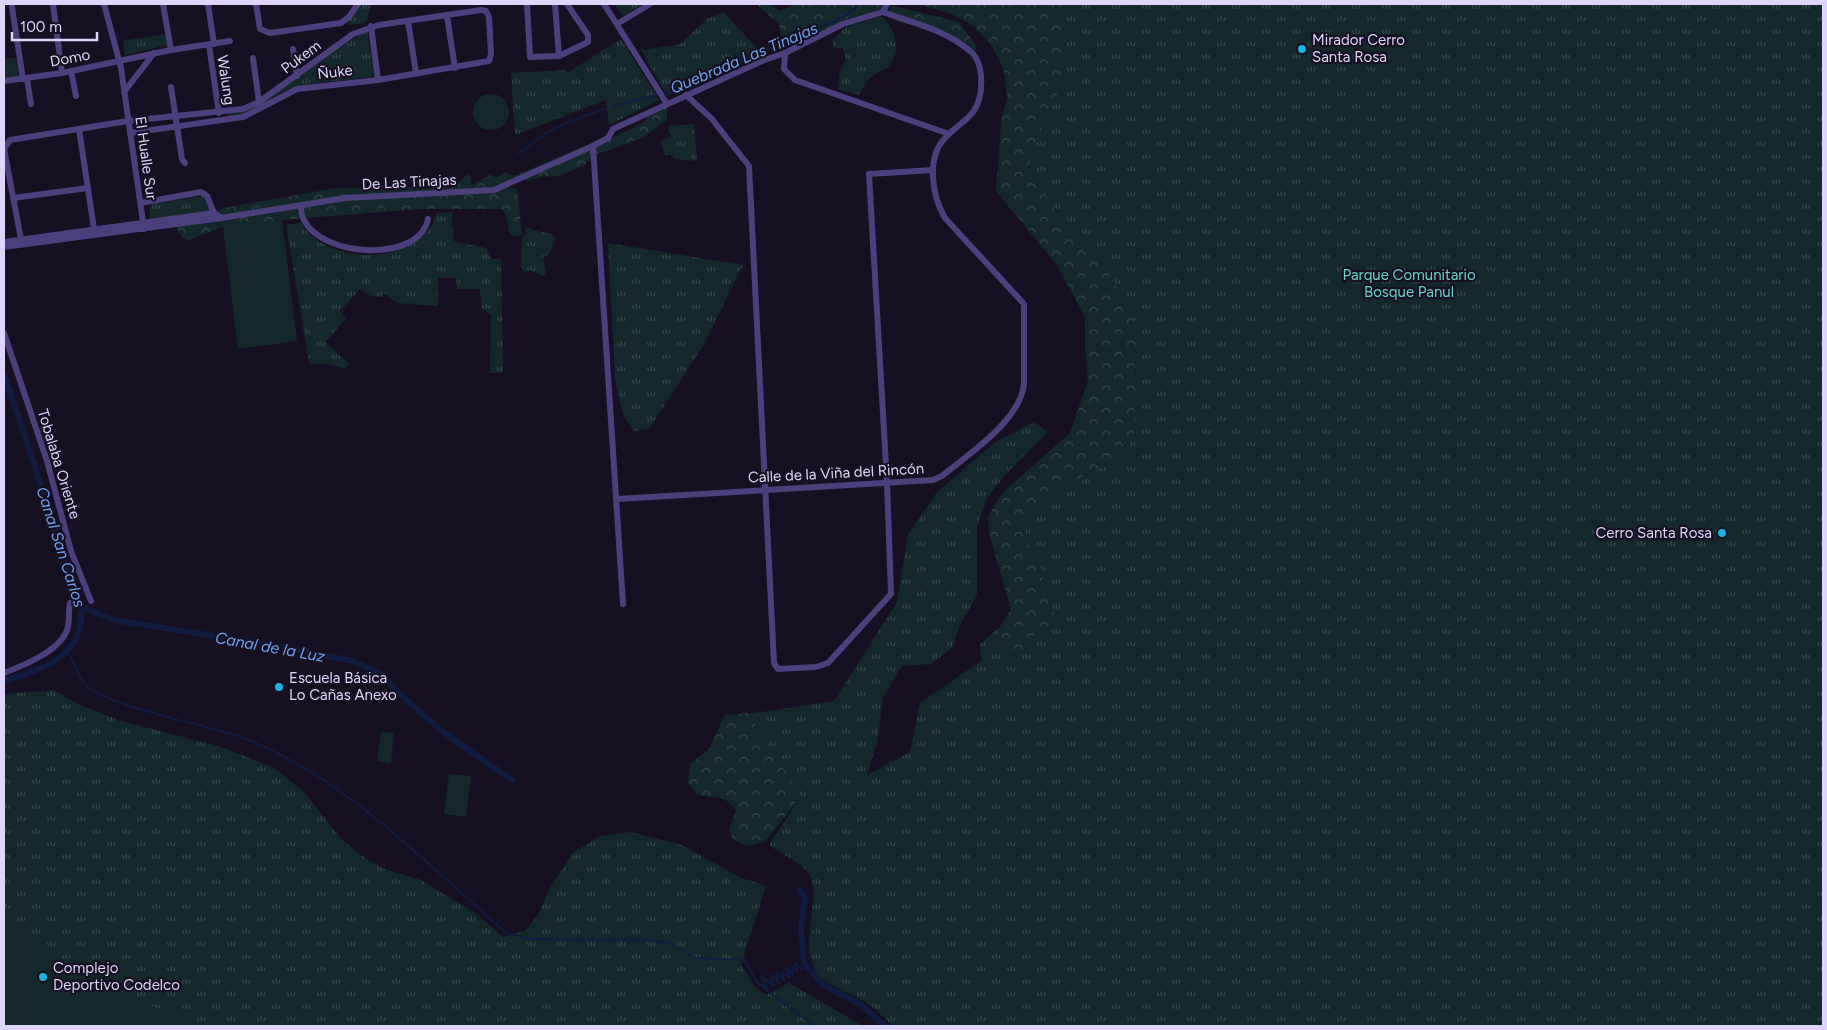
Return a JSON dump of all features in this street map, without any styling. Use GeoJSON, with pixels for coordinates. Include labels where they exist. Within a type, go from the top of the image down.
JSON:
{"type":"FeatureCollection","features":[{"type":"Feature","properties":{"kind":"street"},"geometry":{"type":"LineString","coordinates":[[54,4],[62,72]]}},
{"type":"Feature","properties":{"kind":"street","name":"El Hualle Sur"},"geometry":{"type":"LineString","coordinates":[[104,4],[120,61],[143,226]]}},
{"type":"Feature","properties":{"kind":"street"},"geometry":{"type":"LineString","coordinates":[[163,4],[171,50]]}},
{"type":"Feature","properties":{"kind":"street","name":"Walung"},"geometry":{"type":"LineString","coordinates":[[208,4],[220,120]]}},
{"type":"Feature","properties":{"kind":"street"},"geometry":{"type":"LineString","coordinates":[[256,4],[260,29],[270,33],[341,23],[349,17],[358,4]]}},
{"type":"Feature","properties":{"kind":"street"},"geometry":{"type":"LineString","coordinates":[[527,4],[530,57],[559,56],[586,44],[589,39],[567,4]]}},
{"type":"Feature","properties":{"kind":"street"},"geometry":{"type":"LineString","coordinates":[[555,4],[559,56]]}},
{"type":"Feature","properties":{"kind":"street"},"geometry":{"type":"LineString","coordinates":[[604,4],[667,104]]}},
{"type":"Feature","properties":{"kind":"street"},"geometry":{"type":"LineString","coordinates":[[617,24],[650,4]]}},
{"type":"Feature","properties":{"kind":"street"},"geometry":{"type":"LineString","coordinates":[[785,53],[784,69],[795,80],[949,134],[970,117],[979,100],[980,75],[972,52],[945,35],[882,12],[887,4]]}},
{"type":"Feature","properties":{"kind":"street"},"geometry":{"type":"LineString","coordinates":[[12,7],[31,104]]}},
{"type":"Feature","properties":{"kind":"street","name":"Pukem"},"geometry":{"type":"LineString","coordinates":[[13,198],[4,149],[8,141],[128,121],[243,109],[259,102],[298,76],[353,34],[371,26],[486,12],[489,17],[491,54],[489,61]]}},
{"type":"Feature","properties":{"kind":"street","name":"De Las Tinajas"},"geometry":{"type":"LineString","coordinates":[[4,247],[143,226],[221,218],[345,198],[494,190],[593,146],[608,138],[613,129],[686,94],[762,60],[785,53],[843,24],[882,12]]}},
{"type":"Feature","properties":{"kind":"street"},"geometry":{"type":"LineString","coordinates":[[447,16],[455,68]]}},
{"type":"Feature","properties":{"kind":"street"},"geometry":{"type":"LineString","coordinates":[[408,21],[416,73]]}},
{"type":"Feature","properties":{"kind":"street"},"geometry":{"type":"LineString","coordinates":[[371,26],[378,80]]}},
{"type":"Feature","properties":{"kind":"street","name":"Domo"},"geometry":{"type":"LineString","coordinates":[[4,82],[71,71],[154,53],[230,41]]}},
{"type":"Feature","properties":{"kind":"street"},"geometry":{"type":"LineString","coordinates":[[293,49],[298,76]]}},
{"type":"Feature","properties":{"kind":"street"},"geometry":{"type":"LineString","coordinates":[[124,92],[154,53]]}},
{"type":"Feature","properties":{"kind":"street"},"geometry":{"type":"LineString","coordinates":[[253,58],[259,102]]}},
{"type":"Feature","properties":{"kind":"street","name":"Ñuke"},"geometry":{"type":"LineString","coordinates":[[130,133],[252,114],[297,89],[378,80],[489,61]]}},
{"type":"Feature","properties":{"kind":"street"},"geometry":{"type":"LineString","coordinates":[[71,71],[76,96]]}},
{"type":"Feature","properties":{"kind":"street"},"geometry":{"type":"LineString","coordinates":[[171,87],[182,160],[185,163]]}},
{"type":"Feature","properties":{"kind":"street"},"geometry":{"type":"LineString","coordinates":[[686,94],[711,118],[749,166],[774,664],[780,669],[816,667],[828,663],[890,597],[892,587],[887,482],[869,174],[933,170]]}},
{"type":"Feature","properties":{"kind":"street"},"geometry":{"type":"LineString","coordinates":[[79,129],[94,230]]}},
{"type":"Feature","properties":{"kind":"street","name":"Calle de la Viña del Rincón"},"geometry":{"type":"LineString","coordinates":[[617,498],[927,481],[942,476],[998,431],[1020,397],[1024,386],[1024,304],[945,218],[939,205],[933,170],[940,146],[949,134]]}},
{"type":"Feature","properties":{"kind":"street"},"geometry":{"type":"LineString","coordinates":[[593,146],[623,604]]}},
{"type":"Feature","properties":{"kind":"street"},"geometry":{"type":"LineString","coordinates":[[21,240],[13,198],[88,188]]}},
{"type":"Feature","properties":{"kind":"street"},"geometry":{"type":"LineString","coordinates":[[140,204],[201,192],[208,196],[214,213],[221,218]]}},
{"type":"Feature","properties":{"kind":"street"},"geometry":{"type":"LineString","coordinates":[[301,204],[302,218],[318,235],[343,247],[364,251],[384,250],[414,238],[427,226],[428,219]]}},
{"type":"Feature","properties":{"kind":"street"},"geometry":{"type":"LineString","coordinates":[[4,242],[94,230],[143,226],[214,213]]}},
{"type":"Feature","properties":{"kind":"street","name":"Tobalaba Oriente"},"geometry":{"type":"LineString","coordinates":[[4,333],[47,461],[71,551],[91,601]]}},
{"type":"Feature","properties":{"kind":"street"},"geometry":{"type":"LineString","coordinates":[[4,673],[37,660],[60,640],[67,630],[70,603]]}},
{"type":"Feature","properties":{"kind":"green space"},"geometry":{"type":"Polygon","coordinates":[[[362,4],[371,4],[367,20],[364,23],[347,25],[362,4]]]}},
{"type":"Feature","properties":{"kind":"green space"},"geometry":{"type":"Polygon","coordinates":[[[615,4],[642,4],[623,16],[615,4]]]}},
{"type":"Feature","properties":{"kind":"green space"},"geometry":{"type":"Polygon","coordinates":[[[756,4],[769,4],[780,11],[794,4],[884,4],[882,10],[798,42],[781,36],[779,24],[756,4]]]}},
{"type":"Feature","properties":{"kind":"green space"},"geometry":{"type":"Polygon","coordinates":[[[916,4],[1062,4],[1066,46],[1059,89],[1048,118],[1030,150],[1030,167],[1034,180],[1078,237],[1100,260],[1132,313],[1136,342],[1134,436],[1122,460],[1071,483],[1049,498],[1027,517],[1025,538],[1041,569],[1056,623],[1035,635],[1019,659],[997,644],[1000,627],[1011,609],[990,537],[988,517],[1002,493],[1070,433],[1088,381],[1085,317],[1056,264],[996,191],[1001,123],[1007,98],[1005,76],[1001,63],[991,45],[975,27],[952,14],[916,4]]]}},
{"type":"Feature","properties":{"kind":"green space","name":"Parque Comunitario Bosque Panul"},"geometry":{"type":"Polygon","coordinates":[[[1062,4],[1823,4],[1823,1026],[892,1026],[870,1005],[827,983],[818,975],[812,962],[810,948],[813,904],[812,880],[803,867],[769,845],[801,796],[748,714],[834,701],[897,602],[908,535],[937,492],[994,443],[1034,422],[1048,432],[1006,474],[987,498],[977,528],[977,595],[959,627],[953,647],[931,664],[902,666],[883,698],[877,742],[867,775],[910,752],[920,703],[981,661],[980,644],[1000,627],[997,644],[1019,659],[1035,635],[1056,623],[1041,569],[1025,538],[1027,517],[1049,498],[1071,483],[1122,460],[1134,394],[1136,370],[1132,313],[1100,260],[1078,237],[1034,180],[1030,167],[1030,150],[1048,118],[1066,46],[1062,4]]]}},
{"type":"Feature","properties":{"kind":"green space"},"geometry":{"type":"Polygon","coordinates":[[[894,6],[959,22],[976,46],[975,56],[941,32],[899,22],[889,16],[890,7],[894,6]]]}},
{"type":"Feature","properties":{"kind":"green space"},"geometry":{"type":"Polygon","coordinates":[[[723,12],[757,48],[765,53],[667,96],[640,48],[645,50],[680,44],[707,19],[723,12]]]}},
{"type":"Feature","properties":{"kind":"green space"},"geometry":{"type":"Polygon","coordinates":[[[881,16],[891,27],[896,41],[895,55],[892,62],[886,69],[871,78],[859,95],[838,89],[840,71],[846,60],[843,48],[834,48],[832,40],[846,27],[881,16]]]}},
{"type":"Feature","properties":{"kind":"green space"},"geometry":{"type":"Polygon","coordinates":[[[367,30],[374,74],[371,77],[316,83],[295,88],[277,95],[247,113],[229,116],[229,113],[258,105],[367,30]]]}},
{"type":"Feature","properties":{"kind":"green space"},"geometry":{"type":"Polygon","coordinates":[[[165,34],[167,45],[125,55],[123,41],[165,34]]]}},
{"type":"Feature","properties":{"kind":"green space"},"geometry":{"type":"Polygon","coordinates":[[[621,39],[659,100],[609,125],[606,100],[515,135],[511,73],[565,70],[567,73],[621,39]]]}},
{"type":"Feature","properties":{"kind":"green space"},"geometry":{"type":"Polygon","coordinates":[[[16,58],[19,77],[4,79],[4,59],[16,58]]]}},
{"type":"Feature","properties":{"kind":"green space"},"geometry":{"type":"Polygon","coordinates":[[[491,94],[498,95],[504,99],[508,105],[508,119],[504,125],[498,129],[491,130],[484,129],[478,125],[474,119],[473,112],[474,105],[478,99],[484,95],[491,94]]]}},
{"type":"Feature","properties":{"kind":"green space"},"geometry":{"type":"Polygon","coordinates":[[[659,106],[667,108],[667,120],[642,138],[592,156],[586,164],[559,176],[541,177],[528,181],[519,178],[505,187],[517,189],[522,235],[512,236],[502,209],[420,209],[282,220],[223,227],[189,240],[182,238],[177,228],[179,224],[211,215],[223,208],[336,188],[426,187],[459,182],[468,174],[471,184],[474,184],[489,175],[497,178],[504,172],[514,176],[596,141],[603,142],[645,122],[648,112],[659,106]]]}},
{"type":"Feature","properties":{"kind":"green space"},"geometry":{"type":"Polygon","coordinates":[[[694,124],[697,161],[674,159],[672,155],[665,155],[660,141],[671,137],[668,126],[694,124]]]}},
{"type":"Feature","properties":{"kind":"green space"},"geometry":{"type":"Polygon","coordinates":[[[203,196],[211,211],[150,219],[149,208],[151,204],[203,196]]]}},
{"type":"Feature","properties":{"kind":"green space"},"geometry":{"type":"Polygon","coordinates":[[[452,212],[453,241],[486,248],[491,259],[501,259],[503,373],[490,373],[491,315],[482,308],[480,289],[457,289],[456,278],[438,278],[438,306],[397,303],[384,293],[382,297],[371,296],[360,289],[340,311],[346,319],[325,342],[349,364],[345,369],[332,365],[309,363],[286,225],[301,223],[307,232],[325,245],[347,253],[369,255],[388,253],[414,242],[430,228],[436,213],[452,212]]]}},
{"type":"Feature","properties":{"kind":"green space"},"geometry":{"type":"Polygon","coordinates":[[[282,220],[297,341],[238,349],[223,227],[282,220]]]}},
{"type":"Feature","properties":{"kind":"green space"},"geometry":{"type":"Polygon","coordinates":[[[529,227],[532,230],[552,234],[556,239],[549,254],[543,257],[546,274],[543,276],[530,270],[525,272],[521,267],[522,237],[527,233],[525,229],[529,227]]]}},
{"type":"Feature","properties":{"kind":"green space"},"geometry":{"type":"Polygon","coordinates":[[[608,243],[743,265],[703,346],[649,429],[634,431],[623,415],[615,379],[608,243]]]}},
{"type":"Feature","properties":{"kind":"green space"},"geometry":{"type":"Polygon","coordinates":[[[54,690],[76,703],[121,721],[218,746],[273,767],[304,792],[343,841],[366,859],[384,869],[421,880],[478,915],[503,937],[525,931],[538,915],[551,886],[573,853],[600,836],[630,832],[682,845],[739,877],[766,886],[741,965],[755,987],[766,995],[789,983],[863,1026],[197,1026],[55,965],[24,937],[4,926],[4,694],[54,690]]]}},
{"type":"Feature","properties":{"kind":"green space"},"geometry":{"type":"Polygon","coordinates":[[[748,713],[801,796],[765,842],[745,846],[732,838],[729,830],[736,810],[725,799],[698,795],[688,783],[690,764],[709,749],[725,715],[748,713]]]}},
{"type":"Feature","properties":{"kind":"green space"},"geometry":{"type":"Polygon","coordinates":[[[381,732],[394,733],[391,763],[377,761],[381,732]]]}},
{"type":"Feature","properties":{"kind":"green space"},"geometry":{"type":"Polygon","coordinates":[[[449,774],[471,776],[466,817],[444,814],[449,774]]]}},
{"type":"Feature","properties":{"kind":"green space","name":"Complejo Deportivo Codelco"},"geometry":{"type":"Polygon","coordinates":[[[4,926],[24,937],[55,965],[197,1026],[4,1026],[4,926]]]}},
{"type":"Feature","properties":{"kind":"waterway","name":"Quebrada Las Tinajas"},"geometry":{"type":"LineString","coordinates":[[516,154],[564,124],[619,104],[677,89],[739,59],[823,26],[852,11],[858,4]]}},
{"type":"Feature","properties":{"kind":"waterway","name":"Canal San Carlos"},"geometry":{"type":"LineString","coordinates":[[4,374],[81,606],[81,623],[77,637],[69,649],[47,665],[4,681]]}},
{"type":"Feature","properties":{"kind":"waterway","name":"Canal de la Luz"},"geometry":{"type":"LineString","coordinates":[[81,606],[113,620],[272,645],[353,661],[381,674],[403,697],[443,732],[512,780]]}},
{"type":"Feature","properties":{"kind":"waterway"},"geometry":{"type":"LineString","coordinates":[[68,651],[81,679],[94,691],[134,707],[244,738],[281,755],[316,775],[382,823],[504,931],[520,937],[535,939],[644,940],[670,943],[695,958],[745,960],[757,983],[815,1026]]}},
{"type":"Feature","properties":{"kind":"waterway"},"geometry":{"type":"LineString","coordinates":[[800,890],[805,898],[801,928],[804,963],[823,985],[860,1004],[885,1026]]}},
{"type":"Feature","properties":{"kind":"waterway"},"geometry":{"type":"LineString","coordinates":[[756,980],[768,991],[762,977],[774,986],[770,974],[779,983],[776,972],[784,980],[782,971],[789,977],[787,968],[793,975],[792,966],[797,971],[796,963],[802,969]]}},
{"type":"Feature","properties":{"kind":"place","name":"Mirador Cerro Santa Rosa"},"geometry":{"type":"Point","coordinates":[1302,49]}},
{"type":"Feature","properties":{"kind":"place","name":"Cerro Santa Rosa"},"geometry":{"type":"Point","coordinates":[1722,533]}},
{"type":"Feature","properties":{"kind":"place","name":"Escuela Básica Lo Cañas Anexo"},"geometry":{"type":"Point","coordinates":[279,687]}},
{"type":"Feature","properties":{"kind":"place","name":"Complejo Deportivo Codelco"},"geometry":{"type":"Point","coordinates":[43,977]}}]}
